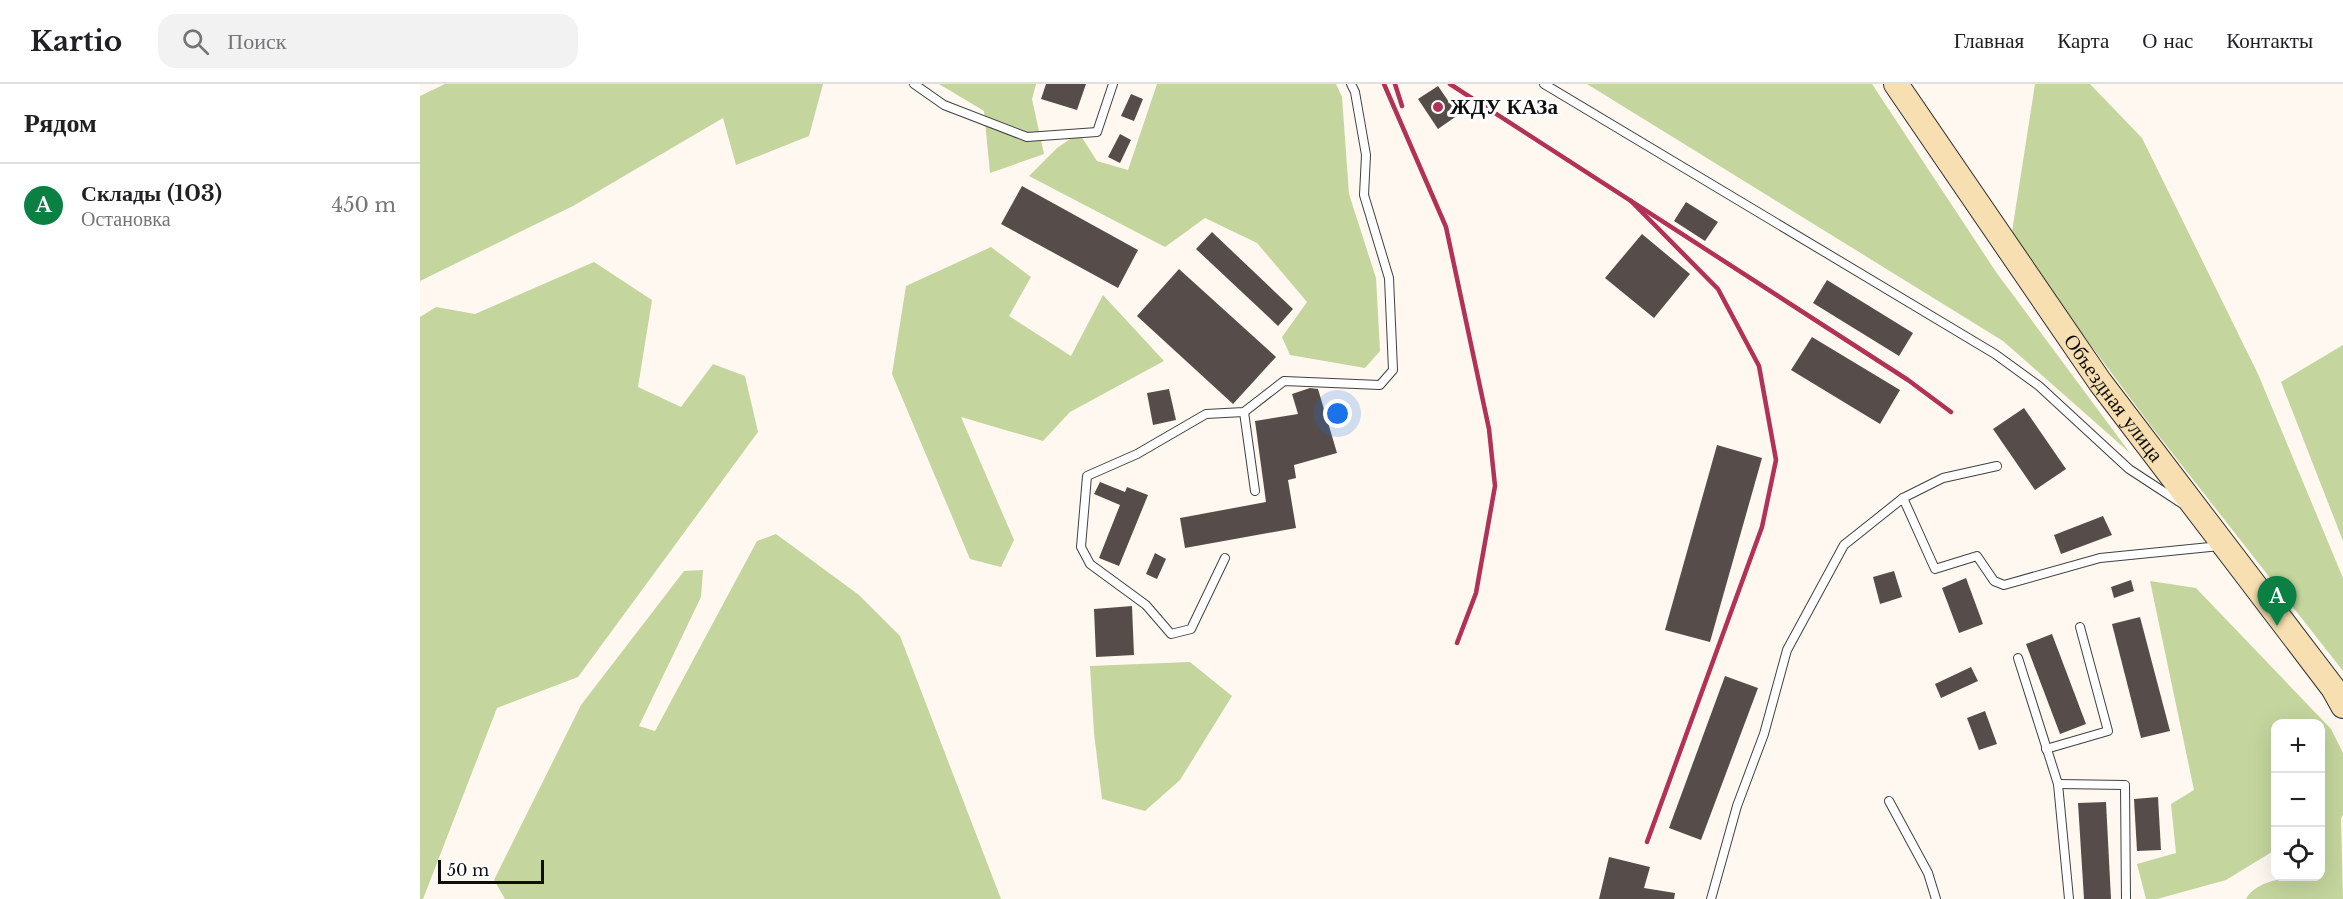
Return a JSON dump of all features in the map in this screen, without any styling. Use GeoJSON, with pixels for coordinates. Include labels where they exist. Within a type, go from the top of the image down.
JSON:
{"type":"FeatureCollection","features":[{"type":"Feature","properties":{"kind":"main road","name":"Объездная улица"},"geometry":{"type":"LineString","coordinates":[[1896,84],[2100,382],[2333,688],[2343,706]]}},
{"type":"Feature","properties":{"kind":"lane"},"geometry":{"type":"LineString","coordinates":[[914,84],[944,105],[1027,137],[1097,132],[1113,84]]}},
{"type":"Feature","properties":{"kind":"lane"},"geometry":{"type":"LineString","coordinates":[[1225,558],[1191,629],[1171,634],[1146,605],[1090,564],[1081,548],[1087,476],[1137,454],[1206,414],[1244,412],[1284,381],[1380,385],[1394,370],[1389,278],[1364,195],[1366,155],[1355,92],[1350,84]]}},
{"type":"Feature","properties":{"kind":"lane"},"geometry":{"type":"LineString","coordinates":[[1544,84],[1995,354],[2038,386],[2129,469],[2203,518]]}},
{"type":"Feature","properties":{"kind":"lane"},"geometry":{"type":"LineString","coordinates":[[1244,412],[1255,491]]}},
{"type":"Feature","properties":{"kind":"lane"},"geometry":{"type":"LineString","coordinates":[[1711,899],[1737,806],[1764,734],[1787,650],[1844,545],[1903,498],[1943,478],[1997,466]]}},
{"type":"Feature","properties":{"kind":"lane"},"geometry":{"type":"LineString","coordinates":[[1903,498],[1935,569],[1977,556],[1994,581],[2004,585],[2100,558],[2224,545]]}},
{"type":"Feature","properties":{"kind":"lane"},"geometry":{"type":"LineString","coordinates":[[2046,749],[2108,731],[2080,627]]}},
{"type":"Feature","properties":{"kind":"lane"},"geometry":{"type":"LineString","coordinates":[[2018,658],[2058,784],[2069,899]]}},
{"type":"Feature","properties":{"kind":"lane"},"geometry":{"type":"LineString","coordinates":[[2058,784],[2125,785],[2126,899]]}},
{"type":"Feature","properties":{"kind":"lane"},"geometry":{"type":"LineString","coordinates":[[1889,801],[1928,873],[1936,899]]}},
{"type":"Feature","properties":{"kind":"green space"},"geometry":{"type":"Polygon","coordinates":[[[445,84],[823,84],[809,136],[736,165],[723,118],[573,206],[420,281],[420,96],[445,84]]]}},
{"type":"Feature","properties":{"kind":"green space"},"geometry":{"type":"Polygon","coordinates":[[[939,84],[1036,84],[1032,99],[1044,154],[990,173],[984,111],[939,84]]]}},
{"type":"Feature","properties":{"kind":"green space"},"geometry":{"type":"Polygon","coordinates":[[[1157,84],[1336,84],[1342,97],[1349,194],[1376,278],[1380,351],[1365,368],[1290,355],[1282,337],[1307,302],[1257,243],[1205,218],[1165,247],[1029,176],[1057,148],[1079,133],[1097,161],[1128,170],[1157,84]]]}},
{"type":"Feature","properties":{"kind":"green space"},"geometry":{"type":"Polygon","coordinates":[[[1587,84],[1872,84],[1996,272],[2130,453],[2003,341],[1587,84]]]}},
{"type":"Feature","properties":{"kind":"green space"},"geometry":{"type":"Polygon","coordinates":[[[2035,84],[2090,84],[2142,138],[2258,374],[2343,578],[2343,671],[2151,426],[2011,238],[2035,84]]]}},
{"type":"Feature","properties":{"kind":"green space"},"geometry":{"type":"Polygon","coordinates":[[[991,247],[1031,277],[1009,316],[1071,356],[1103,295],[1164,361],[1070,412],[1043,441],[961,417],[1014,540],[1001,567],[970,559],[892,374],[906,286],[991,247]]]}},
{"type":"Feature","properties":{"kind":"green space"},"geometry":{"type":"Polygon","coordinates":[[[594,262],[652,300],[638,387],[681,407],[713,364],[745,376],[758,432],[578,677],[497,708],[423,899],[420,899],[420,317],[436,307],[475,314],[594,262]]]}},
{"type":"Feature","properties":{"kind":"green space"},"geometry":{"type":"Polygon","coordinates":[[[2343,345],[2343,541],[2281,382],[2343,345]]]}},
{"type":"Feature","properties":{"kind":"green space"},"geometry":{"type":"Polygon","coordinates":[[[776,534],[859,595],[900,636],[1001,899],[505,899],[494,880],[581,705],[684,571],[703,570],[701,597],[639,726],[655,731],[757,541],[776,534]]]}},
{"type":"Feature","properties":{"kind":"green space"},"geometry":{"type":"Polygon","coordinates":[[[2150,581],[2196,588],[2321,719],[2271,719],[2271,852],[2226,880],[2157,899],[2146,899],[2137,864],[2176,853],[2171,804],[2194,790],[2150,581]]]}},
{"type":"Feature","properties":{"kind":"green space"},"geometry":{"type":"Polygon","coordinates":[[[1190,662],[1232,696],[1180,780],[1145,811],[1102,799],[1094,733],[1090,666],[1190,662]]]}},
{"type":"Feature","properties":{"kind":"green space"},"geometry":{"type":"Polygon","coordinates":[[[2325,723],[2331,729],[2343,753],[2343,815],[2341,818],[2343,899],[2246,899],[2260,886],[2269,882],[2325,881],[2325,723]]]}},
{"type":"Feature","properties":{"kind":"building"},"geometry":{"type":"Polygon","coordinates":[[[1046,84],[1086,84],[1077,110],[1041,99],[1046,84]]]}},
{"type":"Feature","properties":{"kind":"building","name":"ЖДУ КАЗа"},"geometry":{"type":"Polygon","coordinates":[[[1438,86],[1458,115],[1438,129],[1418,99],[1438,86]]]}},
{"type":"Feature","properties":{"kind":"building"},"geometry":{"type":"Polygon","coordinates":[[[1131,94],[1143,99],[1134,121],[1121,116],[1131,94]]]}},
{"type":"Feature","properties":{"kind":"building"},"geometry":{"type":"Polygon","coordinates":[[[1120,134],[1131,140],[1120,163],[1108,157],[1120,134]]]}},
{"type":"Feature","properties":{"kind":"building"},"geometry":{"type":"Polygon","coordinates":[[[1022,186],[1138,250],[1118,288],[1001,224],[1022,186]]]}},
{"type":"Feature","properties":{"kind":"building"},"geometry":{"type":"Polygon","coordinates":[[[1686,202],[1718,222],[1705,241],[1674,221],[1686,202]]]}},
{"type":"Feature","properties":{"kind":"building"},"geometry":{"type":"Polygon","coordinates":[[[1212,232],[1293,309],[1278,326],[1196,249],[1212,232]]]}},
{"type":"Feature","properties":{"kind":"building"},"geometry":{"type":"Polygon","coordinates":[[[1642,234],[1690,274],[1654,318],[1605,278],[1642,234]]]}},
{"type":"Feature","properties":{"kind":"building"},"geometry":{"type":"Polygon","coordinates":[[[1179,269],[1276,357],[1233,404],[1137,316],[1179,269]]]}},
{"type":"Feature","properties":{"kind":"building"},"geometry":{"type":"Polygon","coordinates":[[[1827,280],[1913,333],[1899,356],[1813,303],[1827,280]]]}},
{"type":"Feature","properties":{"kind":"building"},"geometry":{"type":"Polygon","coordinates":[[[1812,337],[1900,390],[1880,424],[1791,370],[1812,337]]]}},
{"type":"Feature","properties":{"kind":"building"},"geometry":{"type":"Polygon","coordinates":[[[1310,388],[1318,389],[1337,453],[1294,465],[1296,478],[1288,480],[1296,528],[1185,548],[1180,518],[1266,502],[1255,421],[1298,414],[1292,394],[1310,388]]]}},
{"type":"Feature","properties":{"kind":"building"},"geometry":{"type":"Polygon","coordinates":[[[1169,389],[1176,420],[1153,425],[1147,393],[1169,389]]]}},
{"type":"Feature","properties":{"kind":"building"},"geometry":{"type":"Polygon","coordinates":[[[2024,408],[2066,469],[2035,490],[1993,429],[2024,408]]]}},
{"type":"Feature","properties":{"kind":"building"},"geometry":{"type":"Polygon","coordinates":[[[1717,445],[1762,458],[1710,642],[1665,630],[1717,445]]]}},
{"type":"Feature","properties":{"kind":"building"},"geometry":{"type":"Polygon","coordinates":[[[1100,482],[1125,492],[1127,487],[1148,495],[1119,566],[1099,558],[1120,505],[1094,494],[1100,482]]]}},
{"type":"Feature","properties":{"kind":"building"},"geometry":{"type":"Polygon","coordinates":[[[2103,516],[2112,535],[2061,554],[2054,535],[2103,516]]]}},
{"type":"Feature","properties":{"kind":"building"},"geometry":{"type":"Polygon","coordinates":[[[1155,553],[1166,559],[1157,579],[1146,574],[1155,553]]]}},
{"type":"Feature","properties":{"kind":"building"},"geometry":{"type":"Polygon","coordinates":[[[1894,571],[1902,597],[1880,604],[1873,577],[1894,571]]]}},
{"type":"Feature","properties":{"kind":"building"},"geometry":{"type":"Polygon","coordinates":[[[1966,578],[1983,624],[1959,633],[1942,588],[1966,578]]]}},
{"type":"Feature","properties":{"kind":"building"},"geometry":{"type":"Polygon","coordinates":[[[2131,580],[2134,591],[2114,598],[2111,587],[2131,580]]]}},
{"type":"Feature","properties":{"kind":"building"},"geometry":{"type":"Polygon","coordinates":[[[1132,606],[1134,655],[1096,657],[1094,609],[1132,606]]]}},
{"type":"Feature","properties":{"kind":"building"},"geometry":{"type":"Polygon","coordinates":[[[2140,617],[2170,731],[2141,738],[2112,624],[2140,617]]]}},
{"type":"Feature","properties":{"kind":"building"},"geometry":{"type":"Polygon","coordinates":[[[2052,634],[2086,724],[2060,734],[2026,644],[2052,634]]]}},
{"type":"Feature","properties":{"kind":"building"},"geometry":{"type":"Polygon","coordinates":[[[1971,667],[1978,681],[1941,698],[1935,684],[1971,667]]]}},
{"type":"Feature","properties":{"kind":"building"},"geometry":{"type":"Polygon","coordinates":[[[1725,676],[1758,688],[1701,840],[1669,828],[1725,676]]]}},
{"type":"Feature","properties":{"kind":"building"},"geometry":{"type":"Polygon","coordinates":[[[1985,711],[1997,744],[1979,750],[1967,718],[1985,711]]]}},
{"type":"Feature","properties":{"kind":"building"},"geometry":{"type":"Polygon","coordinates":[[[2158,797],[2161,850],[2137,851],[2134,799],[2158,797]]]}},
{"type":"Feature","properties":{"kind":"building"},"geometry":{"type":"Polygon","coordinates":[[[2106,802],[2111,899],[2084,899],[2078,803],[2106,802]]]}},
{"type":"Feature","properties":{"kind":"building"},"geometry":{"type":"Polygon","coordinates":[[[1609,857],[1650,867],[1644,888],[1675,893],[1674,899],[1599,899],[1609,857]]]}},
{"type":"Feature","properties":{"kind":"railway"},"geometry":{"type":"LineString","coordinates":[[1384,84],[1446,227],[1489,429],[1495,486],[1476,593],[1457,643]]}},
{"type":"Feature","properties":{"kind":"railway"},"geometry":{"type":"LineString","coordinates":[[1395,84],[1402,106]]}},
{"type":"Feature","properties":{"kind":"railway"},"geometry":{"type":"LineString","coordinates":[[1450,84],[1908,380],[1951,412]]}},
{"type":"Feature","properties":{"kind":"railway"},"geometry":{"type":"LineString","coordinates":[[1631,201],[1718,289],[1759,366],[1776,460],[1762,527],[1647,842]]}},
{"type":"Feature","properties":{"kind":"place","name":"ЖДУ КАЗа"},"geometry":{"type":"Point","coordinates":[1438,107]}},
{"type":"Feature","properties":{"kind":"place","name":"Склады (103)"},"geometry":{"type":"Point","coordinates":[2277,626]}}]}
